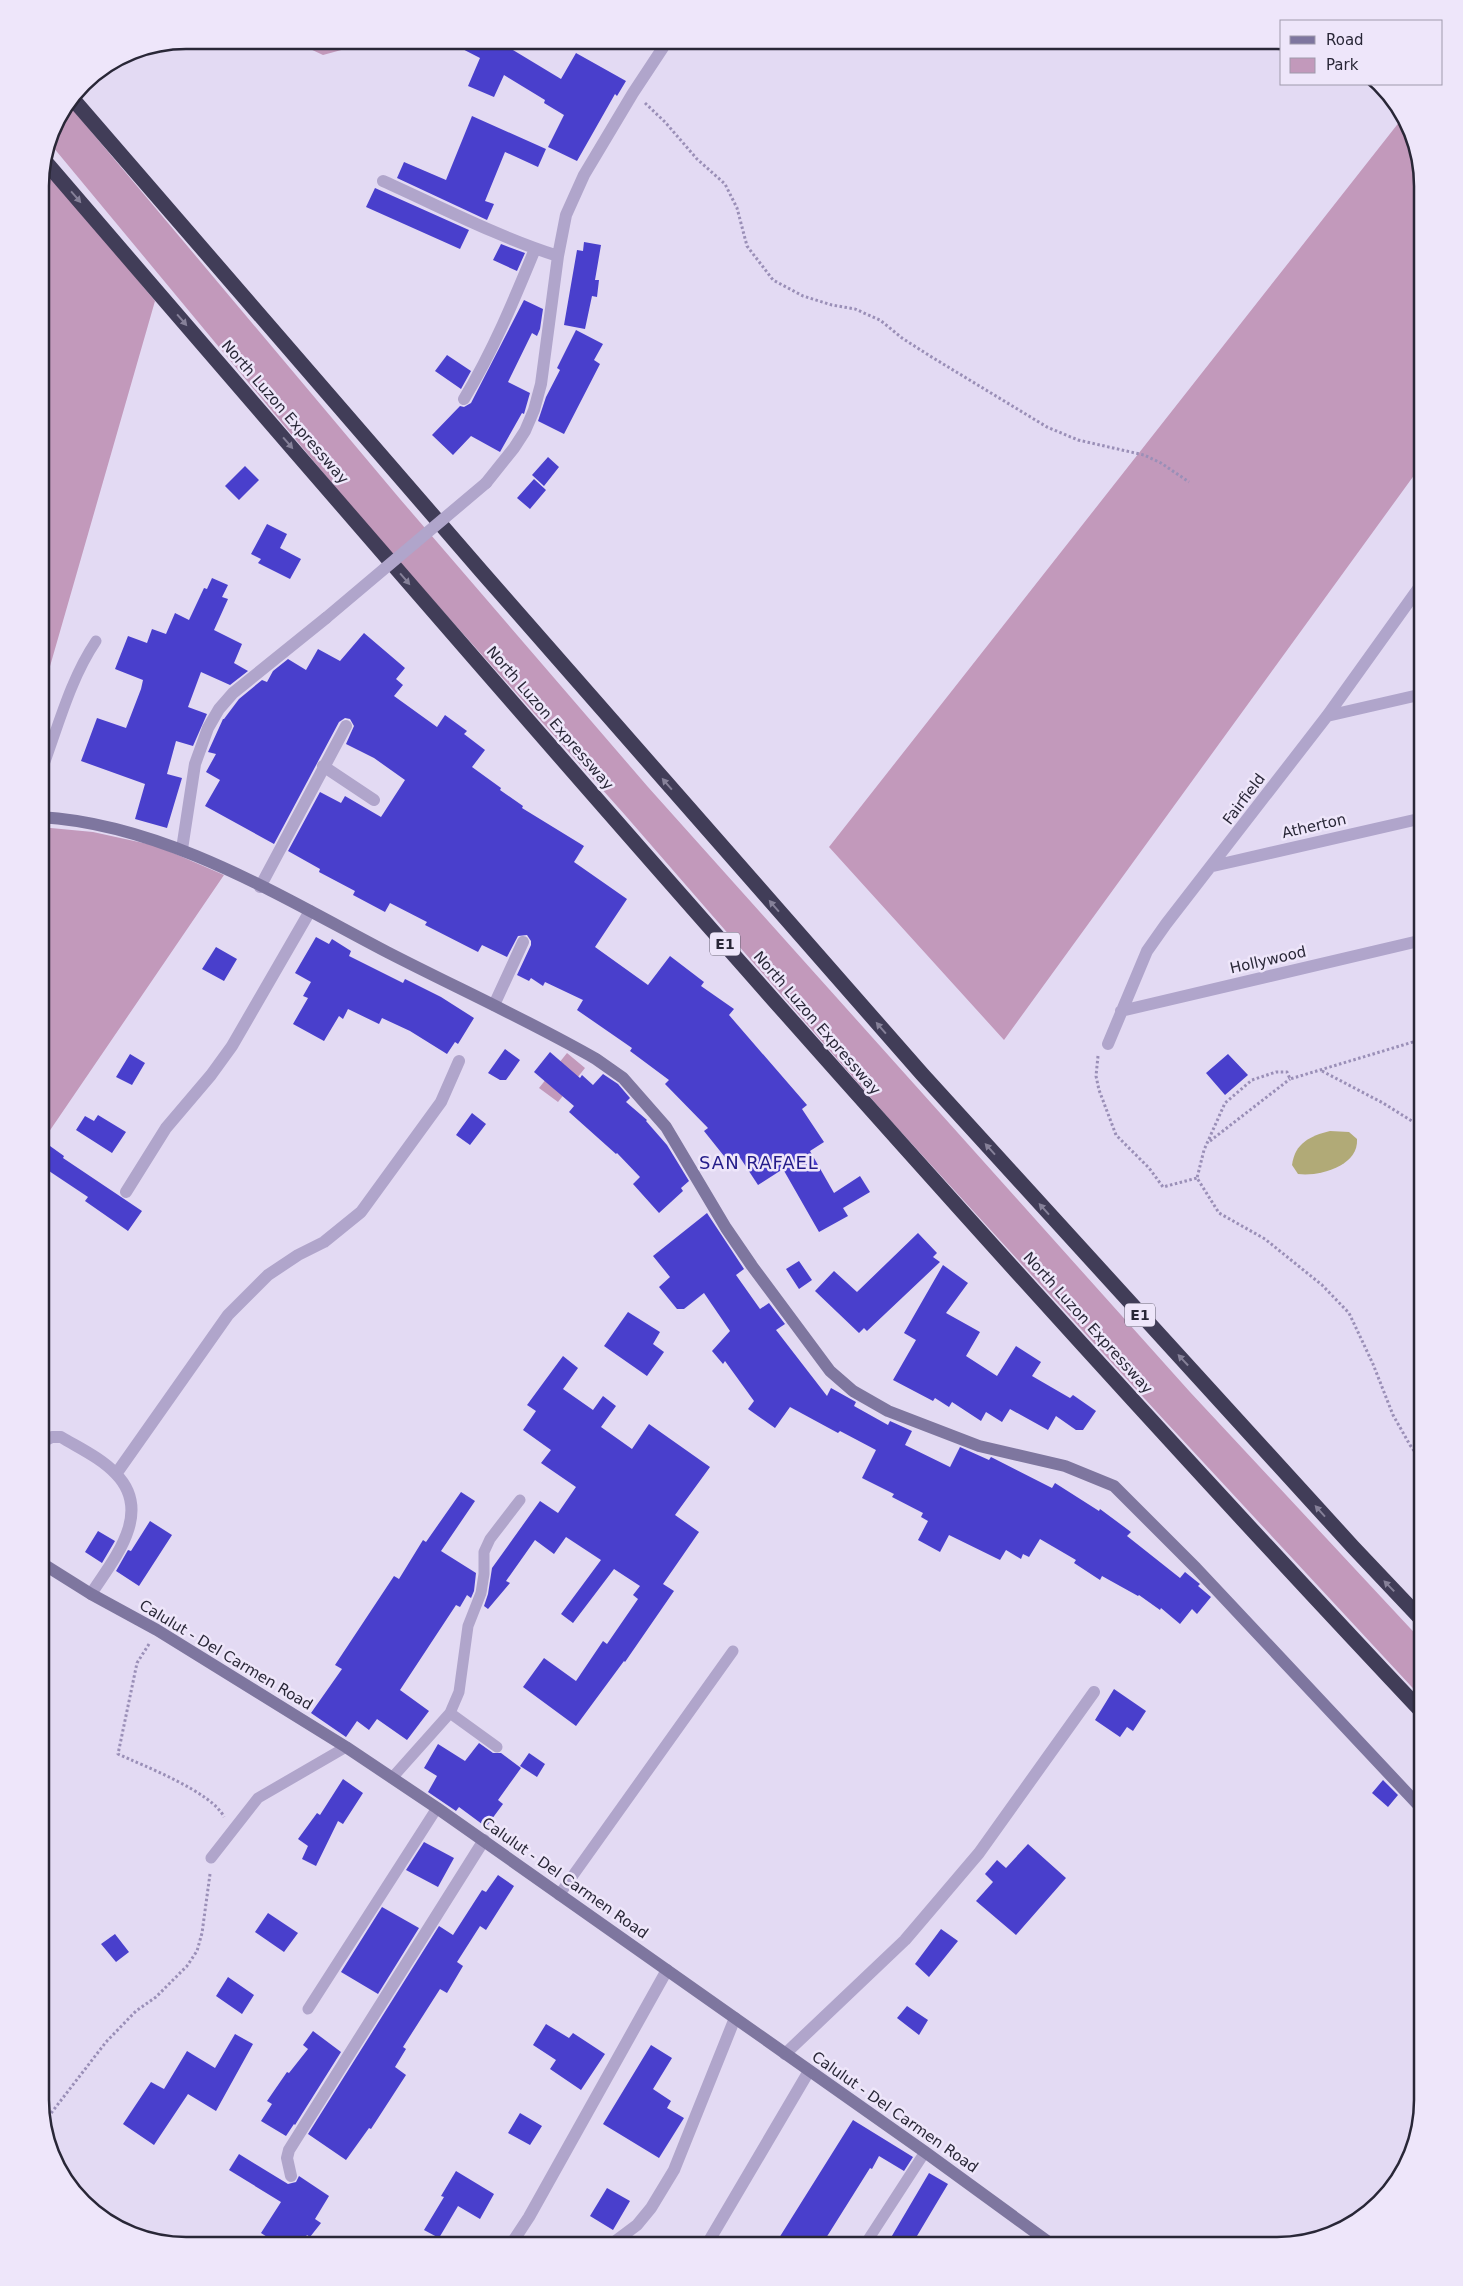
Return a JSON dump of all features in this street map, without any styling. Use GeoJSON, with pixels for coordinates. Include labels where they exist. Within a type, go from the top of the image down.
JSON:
{"type":"FeatureCollection","features":[{"type":"Feature","properties":{"kind":"highway","name":"E1"},"geometry":{"type":"LineString","coordinates":[[76,103],[482,572],[922,1074],[1414,1611]]}},
{"type":"Feature","properties":{"kind":"highway","name":"North Luzon Expressway"},"geometry":{"type":"LineString","coordinates":[[50,167],[446,627],[862,1100],[1319,1602],[1414,1703]]}},
{"type":"Feature","properties":{"kind":"street"},"geometry":{"type":"LineString","coordinates":[[182,849],[195,764],[208,728],[219,708],[233,693],[326,618],[486,483],[525,431],[534,410],[541,384],[558,256],[566,215],[584,175],[633,93],[662,49]]}},
{"type":"Feature","properties":{"kind":"street"},"geometry":{"type":"LineString","coordinates":[[383,181],[535,249],[558,256]]}},
{"type":"Feature","properties":{"kind":"street"},"geometry":{"type":"LineString","coordinates":[[464,399],[506,319],[535,249]]}},
{"type":"Feature","properties":{"kind":"street","name":"Fairfield"},"geometry":{"type":"LineString","coordinates":[[1108,1044],[1147,952],[1166,924],[1213,866],[1327,716],[1414,595]]}},
{"type":"Feature","properties":{"kind":"street"},"geometry":{"type":"LineString","coordinates":[[1327,716],[1414,696]]}},
{"type":"Feature","properties":{"kind":"street"},"geometry":{"type":"LineString","coordinates":[[260,887],[346,726]]}},
{"type":"Feature","properties":{"kind":"street"},"geometry":{"type":"LineString","coordinates":[[323,766],[374,800]]}},
{"type":"Feature","properties":{"kind":"street"},"geometry":{"type":"LineString","coordinates":[[49,818],[96,825],[182,849],[310,911],[596,1059],[628,1084],[666,1127],[726,1228],[830,1371],[854,1391],[888,1411],[979,1446],[1065,1466],[1114,1486],[1196,1568],[1414,1800]]}},
{"type":"Feature","properties":{"kind":"street","name":"Atherton"},"geometry":{"type":"LineString","coordinates":[[1213,866],[1414,820]]}},
{"type":"Feature","properties":{"kind":"street"},"geometry":{"type":"LineString","coordinates":[[126,1192],[166,1128],[211,1075],[232,1046],[310,911]]}},
{"type":"Feature","properties":{"kind":"street"},"geometry":{"type":"LineString","coordinates":[[494,1005],[523,942]]}},
{"type":"Feature","properties":{"kind":"street","name":"Hollywood"},"geometry":{"type":"LineString","coordinates":[[1121,1011],[1414,942]]}},
{"type":"Feature","properties":{"kind":"street"},"geometry":{"type":"LineString","coordinates":[[116,1474],[228,1315],[268,1275],[298,1255],[324,1242],[361,1212],[441,1102],[459,1061]]}},
{"type":"Feature","properties":{"kind":"street"},"geometry":{"type":"LineString","coordinates":[[49,1438],[61,1437],[116,1474],[129,1494],[131,1508],[130,1530],[126,1540],[91,1594]]}},
{"type":"Feature","properties":{"kind":"street","name":"Calulut - Del Carmen Road"},"geometry":{"type":"LineString","coordinates":[[49,1568],[91,1594],[157,1630],[346,1747],[484,1840],[559,1895],[926,2152],[1031,2237]]}},
{"type":"Feature","properties":{"kind":"street"},"geometry":{"type":"LineString","coordinates":[[785,2054],[905,1940],[946,1893],[979,1853],[1094,1692]]}},
{"type":"Feature","properties":{"kind":"street"},"geometry":{"type":"LineString","coordinates":[[291,2176],[287,2158],[289,2150],[484,1840]]}},
{"type":"Feature","properties":{"kind":"street"},"geometry":{"type":"LineString","coordinates":[[516,2237],[529,2217],[667,1970]]}},
{"type":"Feature","properties":{"kind":"street"},"geometry":{"type":"LineString","coordinates":[[621,2237],[637,2225],[651,2208],[674,2170],[735,2018]]}},
{"type":"Feature","properties":{"kind":"street"},"geometry":{"type":"LineString","coordinates":[[711,2237],[809,2071]]}},
{"type":"Feature","properties":{"kind":"lane"},"geometry":{"type":"LineString","coordinates":[[49,751],[75,682],[96,641]]}},
{"type":"Feature","properties":{"kind":"lane"},"geometry":{"type":"LineString","coordinates":[[392,1778],[450,1712],[460,1692],[468,1626],[481,1593],[484,1574],[484,1552],[490,1539],[520,1500]]}},
{"type":"Feature","properties":{"kind":"lane"},"geometry":{"type":"LineString","coordinates":[[559,1895],[733,1651]]}},
{"type":"Feature","properties":{"kind":"lane"},"geometry":{"type":"LineString","coordinates":[[450,1712],[497,1747]]}},
{"type":"Feature","properties":{"kind":"lane"},"geometry":{"type":"LineString","coordinates":[[210,1858],[258,1798],[346,1747]]}},
{"type":"Feature","properties":{"kind":"lane"},"geometry":{"type":"LineString","coordinates":[[308,2009],[437,1808]]}},
{"type":"Feature","properties":{"kind":"lane"},"geometry":{"type":"LineString","coordinates":[[870,2237],[926,2152]]}},
{"type":"Feature","properties":{"kind":"path"},"geometry":{"type":"LineString","coordinates":[[633,93],[665,122],[697,159],[725,184],[737,208],[747,246],[773,280],[804,296],[832,305],[856,309],[880,320],[902,338],[930,356],[1047,426],[1078,440],[1144,455],[1162,463],[1189,482]]}},
{"type":"Feature","properties":{"kind":"path"},"geometry":{"type":"LineString","coordinates":[[1209,1141],[1290,1079],[1322,1071],[1414,1042]]}},
{"type":"Feature","properties":{"kind":"path"},"geometry":{"type":"LineString","coordinates":[[1108,1044],[1098,1056],[1096,1076],[1099,1090],[1116,1136],[1149,1168],[1163,1187],[1197,1178]]}},
{"type":"Feature","properties":{"kind":"path"},"geometry":{"type":"LineString","coordinates":[[1322,1071],[1383,1103],[1414,1122]]}},
{"type":"Feature","properties":{"kind":"path"},"geometry":{"type":"LineString","coordinates":[[1290,1079],[1287,1072],[1276,1072],[1252,1080],[1225,1103],[1204,1150],[1197,1178],[1219,1213],[1265,1239],[1322,1285],[1349,1313],[1394,1415],[1414,1451]]}},
{"type":"Feature","properties":{"kind":"path"},"geometry":{"type":"LineString","coordinates":[[157,1630],[137,1663],[118,1754],[184,1785],[207,1799],[223,1814],[230,1832]]}},
{"type":"Feature","properties":{"kind":"path"},"geometry":{"type":"LineString","coordinates":[[50,2115],[106,2042],[136,2011],[156,1997],[197,1950],[202,1932],[210,1858]]}},
{"type":"Feature","properties":{"kind":"green space"},"geometry":{"type":"Polygon","coordinates":[[[310,49],[345,49],[323,55],[310,49]]]}},
{"type":"Feature","properties":{"kind":"green space"},"geometry":{"type":"Polygon","coordinates":[[[72,109],[400,499],[648,787],[1190,1392],[1414,1632],[1414,1689],[1165,1421],[891,1121],[625,815],[374,534],[54,148],[59,133],[72,109]]]}},
{"type":"Feature","properties":{"kind":"green space"},"geometry":{"type":"Polygon","coordinates":[[[1399,123],[1410,150],[1414,185],[1414,475],[1004,1040],[829,847],[1399,123]]]}},
{"type":"Feature","properties":{"kind":"green space"},"geometry":{"type":"Polygon","coordinates":[[[49,173],[155,301],[49,670],[49,173]]]}},
{"type":"Feature","properties":{"kind":"green space"},"geometry":{"type":"Polygon","coordinates":[[[49,828],[93,832],[157,846],[224,875],[49,1132],[49,828]]]}},
{"type":"Feature","properties":{"kind":"green space"},"geometry":{"type":"Polygon","coordinates":[[[567,1053],[585,1068],[558,1102],[539,1088],[567,1053]]]}},
{"type":"Feature","properties":{"kind":"shaded area"},"geometry":{"type":"Polygon","coordinates":[[[1330,1131],[1349,1132],[1357,1139],[1356,1148],[1352,1156],[1336,1168],[1316,1174],[1298,1174],[1292,1165],[1296,1151],[1310,1138],[1330,1131]]]}},
{"type":"Feature","properties":{"kind":"building"},"geometry":{"type":"Polygon","coordinates":[[[462,49],[511,49],[561,79],[576,53],[626,81],[617,96],[615,94],[577,161],[548,147],[564,115],[544,103],[545,100],[504,75],[494,97],[468,86],[480,58],[462,49]]]}},
{"type":"Feature","properties":{"kind":"building"},"geometry":{"type":"Polygon","coordinates":[[[472,116],[546,149],[538,167],[505,152],[485,201],[494,204],[487,220],[397,178],[404,162],[446,180],[472,116]]]}},
{"type":"Feature","properties":{"kind":"building"},"geometry":{"type":"Polygon","coordinates":[[[375,188],[469,230],[460,249],[366,207],[375,188]]]}},
{"type":"Feature","properties":{"kind":"building"},"geometry":{"type":"Polygon","coordinates":[[[584,242],[601,245],[595,280],[599,280],[597,297],[592,296],[585,329],[564,325],[577,250],[583,251],[584,242]]]}},
{"type":"Feature","properties":{"kind":"building"},"geometry":{"type":"Polygon","coordinates":[[[501,244],[525,253],[517,271],[493,260],[501,244]]]}},
{"type":"Feature","properties":{"kind":"building"},"geometry":{"type":"Polygon","coordinates":[[[524,300],[543,309],[537,336],[532,333],[508,382],[530,393],[524,414],[522,413],[500,452],[471,436],[453,455],[432,435],[460,406],[464,407],[471,403],[524,300]]]}},
{"type":"Feature","properties":{"kind":"building"},"geometry":{"type":"Polygon","coordinates":[[[576,330],[603,344],[594,360],[600,364],[564,434],[538,421],[546,397],[560,370],[557,368],[576,330]]]}},
{"type":"Feature","properties":{"kind":"building"},"geometry":{"type":"Polygon","coordinates":[[[447,355],[471,371],[461,389],[435,371],[447,355]]]}},
{"type":"Feature","properties":{"kind":"building"},"geometry":{"type":"Polygon","coordinates":[[[548,457],[559,467],[544,486],[532,475],[548,457]]]}},
{"type":"Feature","properties":{"kind":"building"},"geometry":{"type":"Polygon","coordinates":[[[245,466],[259,480],[239,500],[225,486],[245,466]]]}},
{"type":"Feature","properties":{"kind":"building"},"geometry":{"type":"Polygon","coordinates":[[[534,479],[546,490],[530,509],[517,498],[534,479]]]}},
{"type":"Feature","properties":{"kind":"building"},"geometry":{"type":"Polygon","coordinates":[[[267,524],[287,534],[280,548],[301,559],[290,579],[258,563],[261,559],[251,554],[267,524]]]}},
{"type":"Feature","properties":{"kind":"building"},"geometry":{"type":"Polygon","coordinates":[[[212,578],[228,585],[222,597],[228,599],[214,630],[242,644],[234,663],[248,671],[230,685],[201,672],[188,707],[207,714],[193,746],[176,741],[167,774],[182,778],[167,828],[135,819],[145,784],[81,761],[97,718],[126,728],[141,689],[143,680],[115,669],[128,636],[147,643],[152,629],[166,634],[175,613],[189,620],[204,588],[207,589],[212,578]]]}},
{"type":"Feature","properties":{"kind":"building"},"geometry":{"type":"Polygon","coordinates":[[[364,633],[405,668],[396,679],[403,685],[394,696],[437,727],[445,715],[467,731],[464,734],[485,750],[472,767],[523,806],[522,808],[584,846],[574,862],[627,899],[595,947],[648,985],[670,956],[704,982],[701,986],[734,1009],[729,1015],[807,1105],[802,1109],[824,1142],[810,1151],[834,1193],[860,1176],[870,1192],[843,1208],[848,1216],[819,1232],[783,1169],[758,1185],[737,1153],[728,1161],[704,1131],[708,1128],[665,1084],[669,1080],[630,1051],[632,1048],[577,1010],[583,1000],[545,982],[543,986],[531,978],[529,981],[517,975],[531,945],[527,935],[518,936],[507,957],[482,945],[478,952],[425,925],[427,922],[390,903],[385,912],[353,895],[355,891],[319,872],[320,869],[288,851],[320,792],[341,803],[345,796],[381,817],[405,780],[374,758],[346,744],[354,726],[350,719],[345,718],[339,722],[274,844],[205,806],[220,780],[206,772],[216,754],[208,752],[223,719],[239,699],[262,680],[267,682],[273,671],[288,659],[306,670],[318,649],[340,661],[364,633]]]}},
{"type":"Feature","properties":{"kind":"building"},"geometry":{"type":"Polygon","coordinates":[[[316,937],[329,944],[332,939],[351,951],[349,956],[403,983],[405,979],[441,997],[474,1018],[458,1044],[455,1042],[447,1054],[410,1031],[382,1018],[379,1024],[348,1009],[343,1019],[339,1016],[324,1041],[293,1024],[308,998],[303,996],[311,982],[295,973],[316,937]]]}},
{"type":"Feature","properties":{"kind":"building"},"geometry":{"type":"Polygon","coordinates":[[[216,947],[237,959],[224,981],[202,969],[216,947]]]}},
{"type":"Feature","properties":{"kind":"building"},"geometry":{"type":"Polygon","coordinates":[[[505,1049],[520,1060],[506,1080],[500,1080],[488,1073],[505,1049]]]}},
{"type":"Feature","properties":{"kind":"building"},"geometry":{"type":"Polygon","coordinates":[[[550,1052],[580,1078],[582,1075],[593,1085],[603,1074],[618,1084],[630,1098],[626,1102],[647,1120],[667,1145],[689,1181],[681,1188],[683,1191],[659,1213],[633,1184],[640,1177],[617,1153],[569,1112],[574,1106],[534,1072],[550,1052]]]}},
{"type":"Feature","properties":{"kind":"building"},"geometry":{"type":"Polygon","coordinates":[[[130,1054],[145,1063],[132,1085],[116,1077],[130,1054]]]}},
{"type":"Feature","properties":{"kind":"building"},"geometry":{"type":"Polygon","coordinates":[[[1228,1054],[1248,1075],[1225,1095],[1206,1073],[1228,1054]]]}},
{"type":"Feature","properties":{"kind":"building"},"geometry":{"type":"Polygon","coordinates":[[[472,1113],[486,1124],[470,1145],[456,1135],[472,1113]]]}},
{"type":"Feature","properties":{"kind":"building"},"geometry":{"type":"Polygon","coordinates":[[[98,1115],[126,1132],[112,1153],[76,1130],[85,1116],[94,1121],[98,1115]]]}},
{"type":"Feature","properties":{"kind":"building"},"geometry":{"type":"Polygon","coordinates":[[[50,1146],[64,1156],[63,1158],[142,1211],[128,1231],[85,1201],[88,1197],[49,1171],[50,1146]]]}},
{"type":"Feature","properties":{"kind":"building"},"geometry":{"type":"Polygon","coordinates":[[[707,1213],[744,1269],[736,1275],[760,1309],[769,1303],[785,1324],[776,1330],[827,1396],[831,1388],[856,1402],[854,1406],[888,1425],[890,1421],[912,1431],[905,1445],[950,1467],[960,1447],[989,1460],[991,1457],[1052,1488],[1055,1483],[1099,1511],[1100,1509],[1131,1532],[1127,1536],[1180,1578],[1185,1572],[1200,1584],[1198,1586],[1211,1597],[1197,1614],[1192,1609],[1180,1624],[1161,1608],[1160,1610],[1139,1595],[1102,1576],[1100,1580],[1074,1563],[1076,1560],[1040,1539],[1029,1557],[1023,1554],[1021,1559],[1006,1550],[1000,1560],[949,1535],[940,1552],[918,1540],[928,1521],[921,1517],[923,1513],[892,1497],[894,1494],[862,1478],[876,1450],[840,1431],[838,1433],[790,1407],[775,1428],[748,1409],[754,1401],[725,1361],[723,1364],[712,1351],[730,1331],[704,1293],[684,1309],[677,1309],[659,1287],[670,1277],[653,1256],[707,1213]]]}},
{"type":"Feature","properties":{"kind":"building"},"geometry":{"type":"Polygon","coordinates":[[[918,1233],[937,1253],[933,1257],[940,1262],[867,1331],[864,1328],[859,1333],[815,1291],[834,1271],[857,1292],[918,1233]]]}},
{"type":"Feature","properties":{"kind":"building"},"geometry":{"type":"Polygon","coordinates":[[[799,1261],[812,1280],[799,1289],[786,1269],[799,1261]]]}},
{"type":"Feature","properties":{"kind":"building"},"geometry":{"type":"Polygon","coordinates":[[[943,1265],[968,1283],[946,1313],[980,1332],[966,1356],[997,1376],[1016,1346],[1041,1362],[1032,1376],[1070,1398],[1073,1395],[1096,1411],[1083,1430],[1076,1430],[1056,1416],[1048,1430],[1010,1409],[1002,1422],[986,1412],[981,1421],[952,1402],[949,1407],[935,1398],[933,1401],[893,1380],[916,1340],[904,1333],[943,1265]]]}},
{"type":"Feature","properties":{"kind":"building"},"geometry":{"type":"Polygon","coordinates":[[[628,1312],[660,1332],[653,1344],[664,1352],[647,1376],[604,1346],[628,1312]]]}},
{"type":"Feature","properties":{"kind":"building"},"geometry":{"type":"Polygon","coordinates":[[[563,1356],[578,1368],[563,1389],[593,1410],[603,1396],[616,1406],[601,1427],[632,1449],[649,1424],[710,1467],[675,1515],[699,1532],[663,1584],[674,1591],[625,1662],[576,1726],[523,1687],[544,1658],[576,1681],[603,1641],[607,1644],[638,1599],[633,1595],[640,1586],[614,1569],[573,1623],[561,1614],[601,1560],[566,1537],[554,1554],[535,1540],[506,1581],[510,1583],[488,1609],[484,1606],[492,1568],[540,1501],[558,1513],[576,1487],[541,1463],[551,1450],[523,1430],[536,1411],[527,1405],[563,1356]]]}},
{"type":"Feature","properties":{"kind":"building"},"geometry":{"type":"Polygon","coordinates":[[[461,1492],[475,1501],[441,1551],[476,1573],[474,1591],[471,1598],[467,1595],[460,1607],[456,1605],[400,1690],[429,1711],[407,1740],[377,1719],[369,1730],[357,1721],[346,1737],[311,1713],[342,1669],[335,1665],[394,1576],[399,1579],[423,1540],[426,1542],[461,1492]]]}},
{"type":"Feature","properties":{"kind":"building"},"geometry":{"type":"Polygon","coordinates":[[[150,1521],[172,1535],[139,1586],[116,1571],[128,1550],[131,1551],[150,1521]]]}},
{"type":"Feature","properties":{"kind":"building"},"geometry":{"type":"Polygon","coordinates":[[[98,1531],[115,1541],[102,1563],[85,1552],[98,1531]]]}},
{"type":"Feature","properties":{"kind":"building"},"geometry":{"type":"Polygon","coordinates":[[[1114,1689],[1146,1711],[1133,1731],[1127,1727],[1120,1737],[1095,1720],[1114,1689]]]}},
{"type":"Feature","properties":{"kind":"building"},"geometry":{"type":"Polygon","coordinates":[[[479,1743],[493,1753],[501,1753],[521,1768],[498,1800],[503,1804],[486,1827],[459,1807],[456,1811],[428,1792],[437,1776],[424,1768],[438,1744],[465,1761],[479,1743]]]}},
{"type":"Feature","properties":{"kind":"building"},"geometry":{"type":"Polygon","coordinates":[[[529,1753],[545,1764],[537,1777],[520,1766],[529,1753]]]}},
{"type":"Feature","properties":{"kind":"building"},"geometry":{"type":"Polygon","coordinates":[[[343,1779],[363,1793],[343,1824],[338,1821],[316,1866],[302,1859],[308,1846],[298,1839],[317,1813],[320,1815],[343,1779]]]}},
{"type":"Feature","properties":{"kind":"building"},"geometry":{"type":"Polygon","coordinates":[[[1383,1780],[1398,1795],[1388,1807],[1372,1793],[1383,1780]]]}},
{"type":"Feature","properties":{"kind":"building"},"geometry":{"type":"Polygon","coordinates":[[[424,1842],[454,1858],[438,1887],[406,1870],[424,1842]]]}},
{"type":"Feature","properties":{"kind":"building"},"geometry":{"type":"Polygon","coordinates":[[[1028,1844],[1066,1878],[1016,1935],[976,1901],[993,1882],[985,1874],[997,1860],[1006,1868],[1028,1844]]]}},
{"type":"Feature","properties":{"kind":"building"},"geometry":{"type":"Polygon","coordinates":[[[498,1875],[514,1886],[486,1930],[480,1926],[457,1962],[463,1966],[447,1993],[440,1989],[403,2047],[406,2049],[395,2067],[406,2075],[371,2129],[369,2128],[346,2160],[308,2134],[439,1926],[453,1935],[482,1890],[486,1892],[498,1875]]]}},
{"type":"Feature","properties":{"kind":"building"},"geometry":{"type":"Polygon","coordinates":[[[382,1907],[419,1928],[378,1994],[341,1972],[382,1907]]]}},
{"type":"Feature","properties":{"kind":"building"},"geometry":{"type":"Polygon","coordinates":[[[268,1913],[298,1933],[284,1952],[255,1932],[268,1913]]]}},
{"type":"Feature","properties":{"kind":"building"},"geometry":{"type":"Polygon","coordinates":[[[941,1929],[958,1941],[929,1977],[915,1964],[941,1929]]]}},
{"type":"Feature","properties":{"kind":"building"},"geometry":{"type":"Polygon","coordinates":[[[115,1934],[129,1952],[116,1962],[101,1944],[115,1934]]]}},
{"type":"Feature","properties":{"kind":"building"},"geometry":{"type":"Polygon","coordinates":[[[228,1977],[254,1995],[242,2014],[216,1996],[228,1977]]]}},
{"type":"Feature","properties":{"kind":"building"},"geometry":{"type":"Polygon","coordinates":[[[907,2006],[928,2020],[919,2035],[897,2018],[907,2006]]]}},
{"type":"Feature","properties":{"kind":"building"},"geometry":{"type":"Polygon","coordinates":[[[546,2024],[569,2038],[573,2033],[605,2054],[581,2090],[550,2069],[556,2060],[533,2045],[546,2024]]]}},
{"type":"Feature","properties":{"kind":"building"},"geometry":{"type":"Polygon","coordinates":[[[313,2031],[341,2052],[295,2125],[286,2136],[261,2121],[272,2104],[267,2101],[287,2072],[289,2073],[308,2049],[303,2045],[313,2031]]]}},
{"type":"Feature","properties":{"kind":"building"},"geometry":{"type":"Polygon","coordinates":[[[235,2034],[253,2044],[216,2111],[188,2094],[154,2145],[123,2124],[151,2082],[164,2089],[187,2051],[215,2068],[235,2034]]]}},
{"type":"Feature","properties":{"kind":"building"},"geometry":{"type":"Polygon","coordinates":[[[651,2045],[672,2058],[653,2089],[671,2101],[667,2108],[684,2118],[659,2158],[603,2124],[651,2045]]]}},
{"type":"Feature","properties":{"kind":"building"},"geometry":{"type":"Polygon","coordinates":[[[520,2113],[542,2126],[530,2145],[508,2133],[520,2113]]]}},
{"type":"Feature","properties":{"kind":"building"},"geometry":{"type":"Polygon","coordinates":[[[853,2120],[913,2157],[904,2171],[879,2156],[827,2237],[780,2237],[853,2120]]]}},
{"type":"Feature","properties":{"kind":"building"},"geometry":{"type":"Polygon","coordinates":[[[239,2154],[288,2184],[296,2182],[299,2176],[329,2196],[315,2219],[321,2223],[310,2237],[307,2235],[306,2237],[267,2237],[261,2233],[281,2202],[229,2170],[239,2154]]]}},
{"type":"Feature","properties":{"kind":"building"},"geometry":{"type":"Polygon","coordinates":[[[456,2171],[494,2194],[480,2219],[458,2206],[440,2237],[437,2237],[424,2230],[444,2197],[441,2196],[456,2171]]]}},
{"type":"Feature","properties":{"kind":"building"},"geometry":{"type":"Polygon","coordinates":[[[929,2173],[948,2184],[916,2237],[891,2237],[929,2173]]]}},
{"type":"Feature","properties":{"kind":"building"},"geometry":{"type":"Polygon","coordinates":[[[607,2188],[630,2201],[613,2230],[590,2216],[607,2188]]]}},
{"type":"Feature","properties":{"kind":"district","name":"SAN RAFAEL"},"geometry":{"type":"Point","coordinates":[759,1163]}}]}
